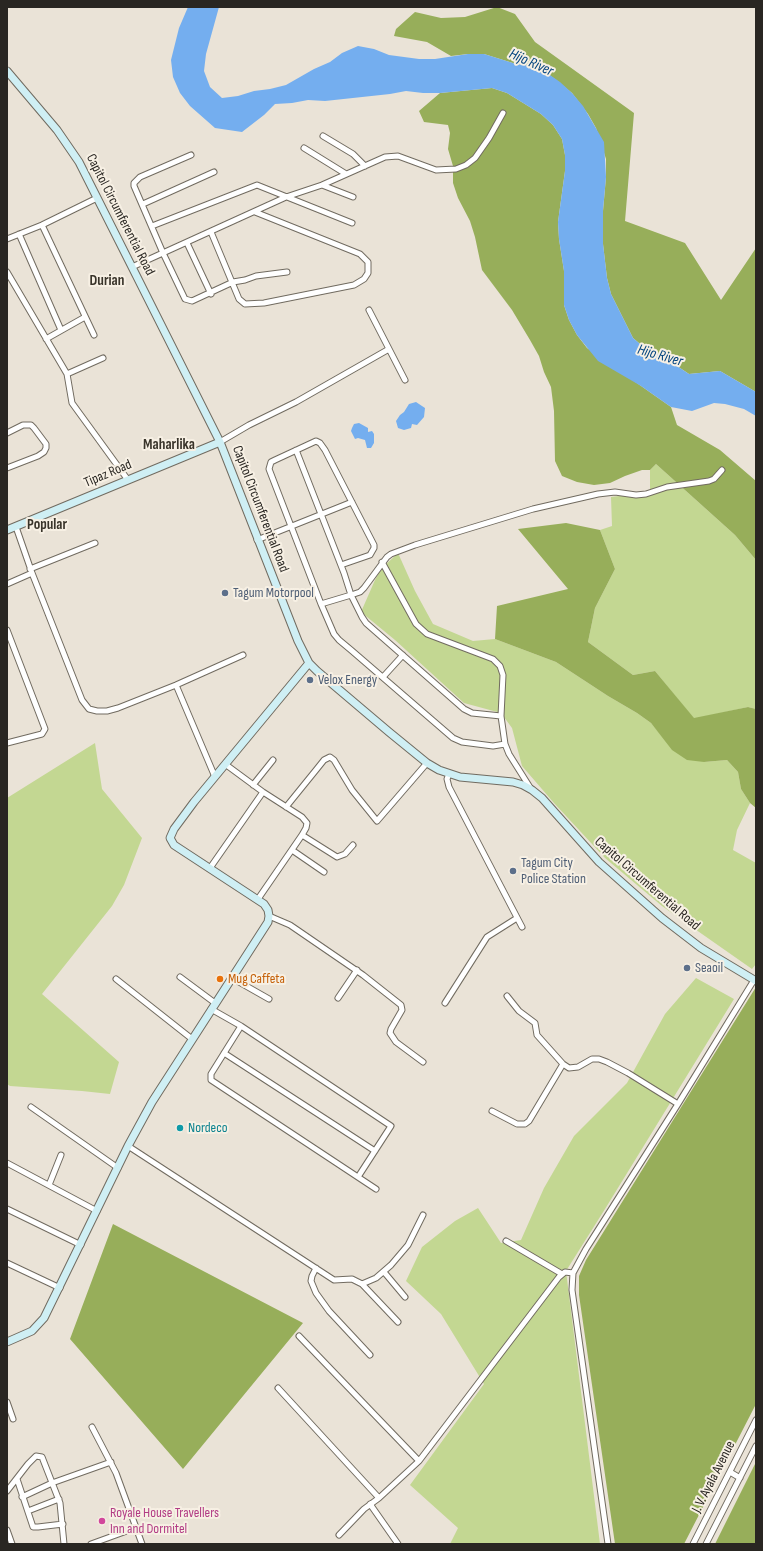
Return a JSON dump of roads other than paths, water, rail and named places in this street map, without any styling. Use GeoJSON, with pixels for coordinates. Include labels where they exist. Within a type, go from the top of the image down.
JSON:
{"type":"FeatureCollection","features":[{"type":"Feature","properties":{"kind":"main road","name":"Capitol Circumferential Road"},"geometry":{"type":"LineString","coordinates":[[7,70],[64,140],[79,162],[220,442],[257,540],[298,641],[309,663],[427,763],[449,774],[460,777],[513,782],[532,790],[542,798],[600,862],[662,918],[701,948],[755,980]]}},
{"type":"Feature","properties":{"kind":"main road","name":"Tipaz Road"},"geometry":{"type":"LineString","coordinates":[[7,530],[220,442]]}},
{"type":"Feature","properties":{"kind":"main road"},"geometry":{"type":"LineString","coordinates":[[7,1342],[36,1328],[48,1311],[128,1146],[155,1097],[264,929],[269,916],[268,910],[264,904],[174,845],[170,838],[174,828],[309,663]]}},
{"type":"Feature","properties":{"kind":"street"},"geometry":{"type":"LineString","coordinates":[[132,267],[286,197],[322,185],[392,156],[405,158],[436,170],[456,169],[466,165],[475,158],[489,138],[503,113]]}},
{"type":"Feature","properties":{"kind":"street"},"geometry":{"type":"LineString","coordinates":[[323,136],[353,154],[365,166]]}},
{"type":"Feature","properties":{"kind":"street"},"geometry":{"type":"LineString","coordinates":[[304,148],[346,174]]}},
{"type":"Feature","properties":{"kind":"street"},"geometry":{"type":"LineString","coordinates":[[191,155],[135,180],[134,186],[185,299],[192,301],[211,294],[233,282],[287,272]]}},
{"type":"Feature","properties":{"kind":"street"},"geometry":{"type":"LineString","coordinates":[[143,204],[214,172]]}},
{"type":"Feature","properties":{"kind":"street"},"geometry":{"type":"LineString","coordinates":[[152,226],[257,185],[352,223]]}},
{"type":"Feature","properties":{"kind":"street"},"geometry":{"type":"LineString","coordinates":[[322,185],[353,197]]}},
{"type":"Feature","properties":{"kind":"street"},"geometry":{"type":"LineString","coordinates":[[7,239],[42,225],[97,198]]}},
{"type":"Feature","properties":{"kind":"street"},"geometry":{"type":"LineString","coordinates":[[211,232],[239,299],[248,305],[354,285],[364,279],[368,273],[368,262],[360,254],[255,212]]}},
{"type":"Feature","properties":{"kind":"street"},"geometry":{"type":"LineString","coordinates":[[42,225],[94,335]]}},
{"type":"Feature","properties":{"kind":"street"},"geometry":{"type":"LineString","coordinates":[[19,234],[61,330]]}},
{"type":"Feature","properties":{"kind":"street"},"geometry":{"type":"LineString","coordinates":[[187,243],[211,294]]}},
{"type":"Feature","properties":{"kind":"street"},"geometry":{"type":"LineString","coordinates":[[7,272],[67,374],[72,403],[128,480]]}},
{"type":"Feature","properties":{"kind":"street"},"geometry":{"type":"LineString","coordinates":[[369,310],[405,380]]}},
{"type":"Feature","properties":{"kind":"street"},"geometry":{"type":"LineString","coordinates":[[46,339],[85,317]]}},
{"type":"Feature","properties":{"kind":"street"},"geometry":{"type":"LineString","coordinates":[[220,442],[249,425],[296,402],[389,349]]}},
{"type":"Feature","properties":{"kind":"street"},"geometry":{"type":"LineString","coordinates":[[67,374],[103,358]]}},
{"type":"Feature","properties":{"kind":"street"},"geometry":{"type":"LineString","coordinates":[[7,433],[23,425],[31,425],[46,444],[46,448],[44,452],[38,456],[7,468]]}},
{"type":"Feature","properties":{"kind":"street"},"geometry":{"type":"LineString","coordinates":[[341,565],[370,555],[374,545],[320,443],[316,441],[274,460],[269,466],[321,604],[334,634],[339,640],[453,738],[462,742],[493,746],[505,744]]}},
{"type":"Feature","properties":{"kind":"street"},"geometry":{"type":"LineString","coordinates":[[296,450],[341,565],[351,595],[366,623],[468,712],[501,716]]}},
{"type":"Feature","properties":{"kind":"street"},"geometry":{"type":"LineString","coordinates":[[321,604],[360,592],[382,562],[392,554],[415,545],[533,509],[598,494],[615,492],[641,494],[681,485],[709,481],[714,479],[722,470]]}},
{"type":"Feature","properties":{"kind":"street"},"geometry":{"type":"LineString","coordinates":[[257,540],[352,502]]}},
{"type":"Feature","properties":{"kind":"street"},"geometry":{"type":"LineString","coordinates":[[16,527],[31,571],[82,700],[89,709],[107,711],[118,708],[176,685],[243,655]]}},
{"type":"Feature","properties":{"kind":"street"},"geometry":{"type":"LineString","coordinates":[[7,584],[31,571],[95,543]]}},
{"type":"Feature","properties":{"kind":"street"},"geometry":{"type":"LineString","coordinates":[[382,562],[416,624],[427,634],[493,659],[500,666],[503,675],[501,716],[505,744],[509,754],[532,790]]}},
{"type":"Feature","properties":{"kind":"street"},"geometry":{"type":"LineString","coordinates":[[7,630],[45,729],[42,734],[7,743]]}},
{"type":"Feature","properties":{"kind":"street"},"geometry":{"type":"LineString","coordinates":[[383,677],[403,655]]}},
{"type":"Feature","properties":{"kind":"street"},"geometry":{"type":"LineString","coordinates":[[176,685],[215,777]]}},
{"type":"Feature","properties":{"kind":"street"},"geometry":{"type":"LineString","coordinates":[[286,807],[324,760],[330,758],[334,760],[352,790],[377,821],[427,763]]}},
{"type":"Feature","properties":{"kind":"street"},"geometry":{"type":"LineString","coordinates":[[253,785],[273,760]]}},
{"type":"Feature","properties":{"kind":"street"},"geometry":{"type":"LineString","coordinates":[[225,764],[263,792],[306,820],[306,828],[302,835],[258,899]]}},
{"type":"Feature","properties":{"kind":"street"},"geometry":{"type":"LineString","coordinates":[[449,774],[447,779],[449,787],[522,927]]}},
{"type":"Feature","properties":{"kind":"street"},"geometry":{"type":"LineString","coordinates":[[210,868],[263,792]]}},
{"type":"Feature","properties":{"kind":"street"},"geometry":{"type":"LineString","coordinates":[[302,835],[337,857],[345,854],[353,845]]}},
{"type":"Feature","properties":{"kind":"street"},"geometry":{"type":"LineString","coordinates":[[292,850],[324,872]]}},
{"type":"Feature","properties":{"kind":"street"},"geometry":{"type":"LineString","coordinates":[[269,916],[290,925],[357,970],[401,1005],[402,1010],[390,1033],[396,1042],[423,1062]]}},
{"type":"Feature","properties":{"kind":"street"},"geometry":{"type":"LineString","coordinates":[[445,1003],[487,937],[517,918]]}},
{"type":"Feature","properties":{"kind":"street"},"geometry":{"type":"LineString","coordinates":[[338,998],[357,970]]}},
{"type":"Feature","properties":{"kind":"street"},"geometry":{"type":"LineString","coordinates":[[180,977],[213,1006],[241,1026],[391,1126],[358,1177]]}},
{"type":"Feature","properties":{"kind":"street"},"geometry":{"type":"LineString","coordinates":[[232,978],[269,998]]}},
{"type":"Feature","properties":{"kind":"street"},"geometry":{"type":"LineString","coordinates":[[116,979],[192,1039]]}},
{"type":"Feature","properties":{"kind":"street"},"geometry":{"type":"LineString","coordinates":[[608,1544],[574,1303],[572,1282],[573,1273],[586,1249],[755,980]]}},
{"type":"Feature","properties":{"kind":"street"},"geometry":{"type":"LineString","coordinates":[[507,996],[520,1012],[534,1022],[537,1035],[563,1064],[569,1068],[573,1069],[592,1059],[599,1059],[628,1073],[678,1104]]}},
{"type":"Feature","properties":{"kind":"street"},"geometry":{"type":"LineString","coordinates":[[241,1026],[211,1074],[210,1077],[214,1083],[376,1189]]}},
{"type":"Feature","properties":{"kind":"street"},"geometry":{"type":"LineString","coordinates":[[224,1053],[375,1151]]}},
{"type":"Feature","properties":{"kind":"street"},"geometry":{"type":"LineString","coordinates":[[492,1111],[517,1124],[525,1124],[529,1121],[563,1064]]}},
{"type":"Feature","properties":{"kind":"street"},"geometry":{"type":"LineString","coordinates":[[31,1107],[118,1168]]}},
{"type":"Feature","properties":{"kind":"street"},"geometry":{"type":"LineString","coordinates":[[128,1146],[334,1280],[352,1279],[362,1284],[398,1322]]}},
{"type":"Feature","properties":{"kind":"street"},"geometry":{"type":"LineString","coordinates":[[49,1185],[61,1155]]}},
{"type":"Feature","properties":{"kind":"street"},"geometry":{"type":"LineString","coordinates":[[7,1163],[97,1211]]}},
{"type":"Feature","properties":{"kind":"street"},"geometry":{"type":"LineString","coordinates":[[7,1209],[81,1245]]}},
{"type":"Feature","properties":{"kind":"street"},"geometry":{"type":"LineString","coordinates":[[362,1284],[369,1282],[384,1272],[408,1245],[423,1215]]}},
{"type":"Feature","properties":{"kind":"street"},"geometry":{"type":"LineString","coordinates":[[506,1242],[562,1274]]}},
{"type":"Feature","properties":{"kind":"street"},"geometry":{"type":"LineString","coordinates":[[7,1263],[60,1288]]}},
{"type":"Feature","properties":{"kind":"street"},"geometry":{"type":"LineString","coordinates":[[316,1268],[311,1281],[316,1293],[330,1311],[370,1355]]}},
{"type":"Feature","properties":{"kind":"street"},"geometry":{"type":"LineString","coordinates":[[384,1272],[405,1297]]}},
{"type":"Feature","properties":{"kind":"street"},"geometry":{"type":"LineString","coordinates":[[339,1535],[364,1509],[379,1498],[419,1461],[562,1274],[568,1272],[573,1273]]}},
{"type":"Feature","properties":{"kind":"street"},"geometry":{"type":"LineString","coordinates":[[299,1336],[419,1461]]}},
{"type":"Feature","properties":{"kind":"street"},"geometry":{"type":"LineString","coordinates":[[278,1388],[379,1498]]}},
{"type":"Feature","properties":{"kind":"street"},"geometry":{"type":"LineString","coordinates":[[7,1402],[12,1418]]}},
{"type":"Feature","properties":{"kind":"street","name":"J. V. Ayala Avenue"},"geometry":{"type":"LineString","coordinates":[[693,1544],[756,1420]]}},
{"type":"Feature","properties":{"kind":"street"},"geometry":{"type":"LineString","coordinates":[[92,1427],[116,1473],[142,1544]]}},
{"type":"Feature","properties":{"kind":"street","name":"J. V. Ayala Avenue"},"geometry":{"type":"LineString","coordinates":[[706,1544],[756,1446]]}},
{"type":"Feature","properties":{"kind":"street"},"geometry":{"type":"LineString","coordinates":[[7,1490],[36,1456],[42,1457],[59,1499],[63,1524],[64,1544]]}},
{"type":"Feature","properties":{"kind":"street"},"geometry":{"type":"LineString","coordinates":[[22,1497],[52,1483],[111,1462]]}},
{"type":"Feature","properties":{"kind":"street"},"geometry":{"type":"LineString","coordinates":[[730,1472],[740,1478]]}},
{"type":"Feature","properties":{"kind":"street"},"geometry":{"type":"LineString","coordinates":[[17,1479],[34,1528],[63,1524]]}},
{"type":"Feature","properties":{"kind":"street"},"geometry":{"type":"LineString","coordinates":[[28,1511],[59,1499]]}},
{"type":"Feature","properties":{"kind":"street"},"geometry":{"type":"LineString","coordinates":[[370,1504],[398,1544]]}},
{"type":"Feature","properties":{"kind":"street"},"geometry":{"type":"LineString","coordinates":[[91,1544],[135,1528]]}},
{"type":"Feature","properties":{"kind":"street"},"geometry":{"type":"LineString","coordinates":[[7,1530],[12,1544]]}},
{"type":"Feature","properties":{"kind":"water","name":"Hijo River"},"geometry":{"type":"Polygon","coordinates":[[[188,7],[219,7],[206,54],[204,71],[210,87],[222,98],[238,96],[254,91],[286,85],[314,69],[330,62],[342,53],[358,46],[374,49],[389,55],[419,59],[435,59],[468,54],[484,54],[516,64],[531,66],[547,73],[560,82],[583,106],[604,142],[606,177],[603,210],[603,244],[607,278],[611,294],[633,338],[646,349],[662,356],[689,374],[720,371],[756,392],[756,416],[744,409],[725,404],[714,403],[692,411],[671,407],[641,386],[598,361],[577,335],[569,320],[564,305],[564,271],[559,239],[558,222],[565,171],[565,155],[562,139],[553,125],[541,114],[507,93],[492,88],[440,93],[406,91],[325,101],[308,100],[275,104],[264,115],[242,132],[215,128],[190,106],[180,93],[173,77],[171,60],[179,28],[188,7]]]}},
{"type":"Feature","properties":{"kind":"water"},"geometry":{"type":"Polygon","coordinates":[[[416,402],[425,408],[424,417],[417,425],[412,424],[411,428],[404,430],[398,428],[396,421],[400,415],[409,404],[416,402]]]}},
{"type":"Feature","properties":{"kind":"water"},"geometry":{"type":"Polygon","coordinates":[[[359,423],[368,428],[368,432],[372,431],[374,434],[374,443],[371,448],[367,448],[365,440],[358,438],[355,439],[351,431],[354,424],[359,423]]]}},
{"type":"Feature","properties":{"kind":"place","name":"Tagum Motorpool"},"geometry":{"type":"Point","coordinates":[225,593]}},
{"type":"Feature","properties":{"kind":"place","name":"Velox Energy"},"geometry":{"type":"Point","coordinates":[310,680]}},
{"type":"Feature","properties":{"kind":"place","name":"Tagum City Police Station"},"geometry":{"type":"Point","coordinates":[513,871]}},
{"type":"Feature","properties":{"kind":"place","name":"Seaoil"},"geometry":{"type":"Point","coordinates":[687,968]}},
{"type":"Feature","properties":{"kind":"place","name":"Mug Caffeta"},"geometry":{"type":"Point","coordinates":[220,979]}},
{"type":"Feature","properties":{"kind":"place","name":"Nordeco"},"geometry":{"type":"Point","coordinates":[180,1128]}},
{"type":"Feature","properties":{"kind":"place","name":"Royale House Travellers Inn and Dormitel"},"geometry":{"type":"Point","coordinates":[102,1521]}},
{"type":"Feature","properties":{"kind":"district","name":"Durian"},"geometry":{"type":"Point","coordinates":[107,281]}},
{"type":"Feature","properties":{"kind":"district","name":"Maharlika"},"geometry":{"type":"Point","coordinates":[169,445]}},
{"type":"Feature","properties":{"kind":"district","name":"Popular"},"geometry":{"type":"Point","coordinates":[47,525]}}]}
